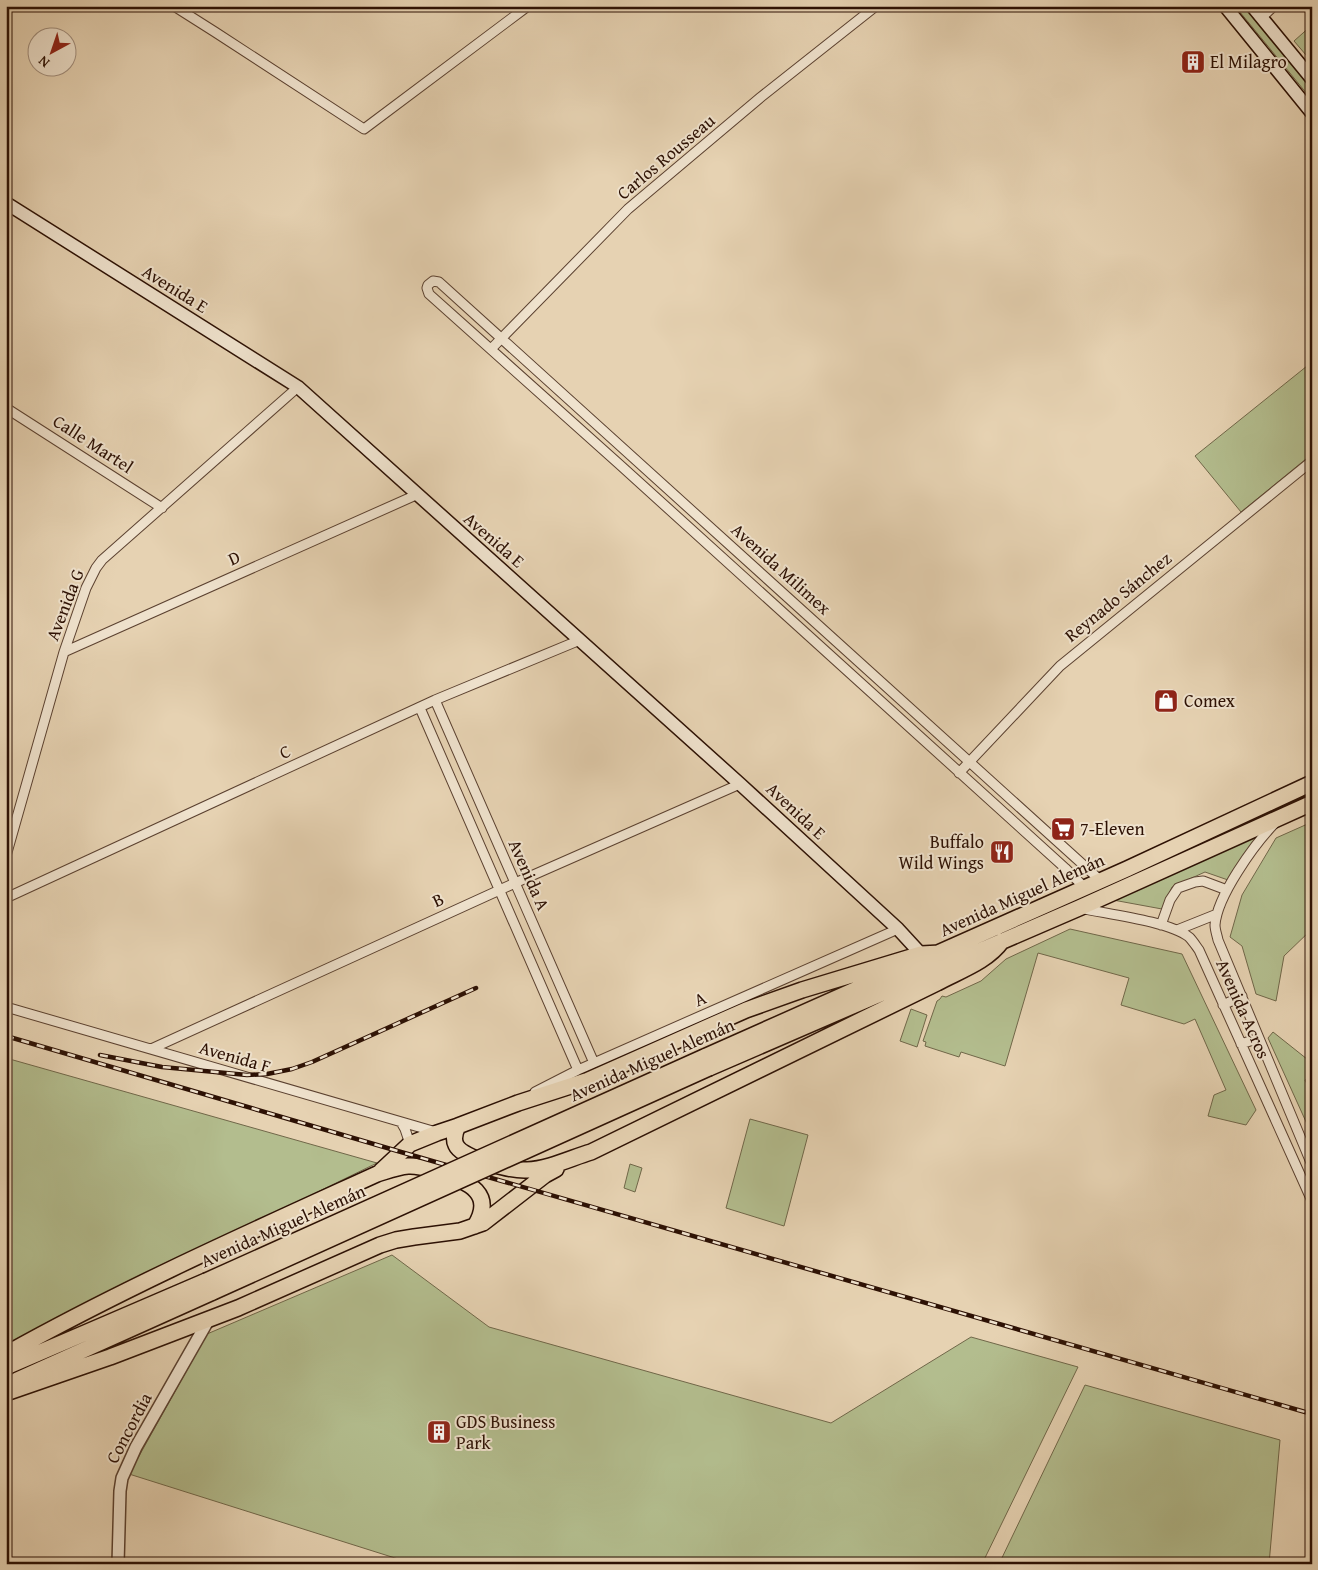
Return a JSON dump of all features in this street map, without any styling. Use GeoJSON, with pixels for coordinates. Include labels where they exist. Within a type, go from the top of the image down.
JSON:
{"type":"FeatureCollection","features":[{"type":"Feature","properties":{"kind":"highway","name":"Avenida Miguel Alemán"},"geometry":{"type":"LineString","coordinates":[[6,1385],[706,1063],[940,952],[1312,783]]}},
{"type":"Feature","properties":{"kind":"highway","name":"Avenida Miguel Alemán"},"geometry":{"type":"LineString","coordinates":[[6,1367],[706,1063],[1079,908],[1312,803]]}},
{"type":"Feature","properties":{"kind":"highway"},"geometry":{"type":"LineString","coordinates":[[6,1393],[110,1357],[238,1308],[380,1245],[396,1240],[460,1231],[474,1226],[490,1218],[545,1175],[987,957],[1002,941]]}},
{"type":"Feature","properties":{"kind":"highway"},"geometry":{"type":"LineString","coordinates":[[377,1174],[410,1144],[437,1133],[456,1133],[518,1103],[586,1081],[765,1003],[835,979],[921,954],[940,952]]}},
{"type":"Feature","properties":{"kind":"highway"},"geometry":{"type":"LineString","coordinates":[[456,1133],[456,1146],[460,1151],[466,1155],[509,1169],[529,1170],[544,1167],[591,1152]]}},
{"type":"Feature","properties":{"kind":"highway"},"geometry":{"type":"LineString","coordinates":[[6,1354],[150,1279],[238,1237],[377,1174],[397,1168],[416,1166],[436,1171],[468,1183],[475,1188],[481,1202],[481,1214],[474,1226]]}},
{"type":"Feature","properties":{"kind":"main road"},"geometry":{"type":"LineString","coordinates":[[1225,6],[1312,112]]}},
{"type":"Feature","properties":{"kind":"main road"},"geometry":{"type":"LineString","coordinates":[[1252,6],[1312,79]]}},
{"type":"Feature","properties":{"kind":"main road","name":"Avenida E"},"geometry":{"type":"LineString","coordinates":[[6,203],[298,387],[740,784],[898,929],[921,954]]}},
{"type":"Feature","properties":{"kind":"street"},"geometry":{"type":"LineString","coordinates":[[174,6],[364,129],[528,6]]}},
{"type":"Feature","properties":{"kind":"street","name":"Carlos Rousseau"},"geometry":{"type":"LineString","coordinates":[[491,349],[628,209],[761,98],[876,6]]}},
{"type":"Feature","properties":{"kind":"street"},"geometry":{"type":"LineString","coordinates":[[1262,17],[1274,6]]}},
{"type":"Feature","properties":{"kind":"street","name":"Avenida Milimex"},"geometry":{"type":"LineString","coordinates":[[1084,887],[429,294],[428,285],[433,281],[439,282],[1100,880]]}},
{"type":"Feature","properties":{"kind":"street","name":"Avenida G"},"geometry":{"type":"LineString","coordinates":[[6,856],[64,652],[86,588],[96,568],[102,560],[298,387]]}},
{"type":"Feature","properties":{"kind":"street","name":"Calle Martel"},"geometry":{"type":"LineString","coordinates":[[6,408],[162,508]]}},
{"type":"Feature","properties":{"kind":"street","name":"Reynado Sánchez"},"geometry":{"type":"LineString","coordinates":[[959,773],[1060,666],[1312,461]]}},
{"type":"Feature","properties":{"kind":"street","name":"D"},"geometry":{"type":"LineString","coordinates":[[64,652],[416,495]]}},
{"type":"Feature","properties":{"kind":"street","name":"C"},"geometry":{"type":"LineString","coordinates":[[6,898],[435,700],[580,640]]}},
{"type":"Feature","properties":{"kind":"street","name":"Avenida A"},"geometry":{"type":"LineString","coordinates":[[435,700],[594,1063]]}},
{"type":"Feature","properties":{"kind":"street","name":"Avenida A"},"geometry":{"type":"LineString","coordinates":[[420,708],[578,1070]]}},
{"type":"Feature","properties":{"kind":"street"},"geometry":{"type":"LineString","coordinates":[[455,788],[470,781]]}},
{"type":"Feature","properties":{"kind":"street","name":"B"},"geometry":{"type":"LineString","coordinates":[[151,1049],[499,890],[740,784]]}},
{"type":"Feature","properties":{"kind":"street","name":"Avenida Acros"},"geometry":{"type":"LineString","coordinates":[[1282,815],[1265,834],[1226,890],[1217,914],[1215,926],[1218,940],[1312,1164]]}},
{"type":"Feature","properties":{"kind":"street"},"geometry":{"type":"LineString","coordinates":[[1160,925],[1170,900],[1178,888],[1195,882],[1203,882],[1226,890]]}},
{"type":"Feature","properties":{"kind":"street","name":"Avenida Acros"},"geometry":{"type":"LineString","coordinates":[[1079,908],[1160,925],[1177,930],[1190,938],[1198,950],[1312,1201]]}},
{"type":"Feature","properties":{"kind":"street"},"geometry":{"type":"LineString","coordinates":[[1177,930],[1217,914]]}},
{"type":"Feature","properties":{"kind":"street","name":"A"},"geometry":{"type":"LineString","coordinates":[[518,1103],[578,1070],[898,929]]}},
{"type":"Feature","properties":{"kind":"street"},"geometry":{"type":"LineString","coordinates":[[1223,1004],[1242,996]]}},
{"type":"Feature","properties":{"kind":"street","name":"Avenida F"},"geometry":{"type":"LineString","coordinates":[[6,1008],[437,1133]]}},
{"type":"Feature","properties":{"kind":"street"},"geometry":{"type":"LineString","coordinates":[[1241,1044],[1259,1038]]}},
{"type":"Feature","properties":{"kind":"street"},"geometry":{"type":"LineString","coordinates":[[401,1122],[410,1144]]}},
{"type":"Feature","properties":{"kind":"street","name":"Concordia"},"geometry":{"type":"LineString","coordinates":[[118,1564],[119,1500],[122,1478],[136,1447],[209,1319]]}},
{"type":"Feature","properties":{"kind":"green space"},"geometry":{"type":"Polygon","coordinates":[[[1235,6],[1245,6],[1312,88],[1312,100],[1235,6]]]}},
{"type":"Feature","properties":{"kind":"green space"},"geometry":{"type":"Polygon","coordinates":[[[1312,25],[1312,62],[1294,41],[1312,25]]]}},
{"type":"Feature","properties":{"kind":"green space"},"geometry":{"type":"Polygon","coordinates":[[[1312,362],[1312,454],[1241,512],[1195,456],[1312,362]]]}},
{"type":"Feature","properties":{"kind":"green space"},"geometry":{"type":"Polygon","coordinates":[[[1312,822],[1312,929],[1284,956],[1276,1001],[1256,994],[1242,946],[1230,937],[1242,895],[1276,838],[1312,822]]]}},
{"type":"Feature","properties":{"kind":"green space"},"geometry":{"type":"Polygon","coordinates":[[[1260,833],[1228,880],[1205,872],[1172,887],[1162,909],[1113,900],[1260,833]]]}},
{"type":"Feature","properties":{"kind":"green space"},"geometry":{"type":"Polygon","coordinates":[[[1070,929],[1182,954],[1256,1110],[1246,1125],[1208,1116],[1214,1095],[1226,1090],[1195,1019],[1184,1024],[1121,1005],[1129,978],[1038,953],[1005,1066],[961,1052],[959,1057],[925,1046],[926,1042],[923,1041],[937,1001],[942,996],[946,997],[981,981],[1006,959],[1070,929]]]}},
{"type":"Feature","properties":{"kind":"green space"},"geometry":{"type":"Polygon","coordinates":[[[911,1009],[927,1015],[917,1047],[900,1041],[911,1009]]]}},
{"type":"Feature","properties":{"kind":"green space"},"geometry":{"type":"Polygon","coordinates":[[[1273,1032],[1312,1063],[1312,1077],[1305,1080],[1312,1094],[1312,1135],[1268,1038],[1273,1032]]]}},
{"type":"Feature","properties":{"kind":"green space"},"geometry":{"type":"Polygon","coordinates":[[[6,1058],[377,1163],[6,1344],[6,1058]]]}},
{"type":"Feature","properties":{"kind":"green space"},"geometry":{"type":"Polygon","coordinates":[[[750,1119],[808,1135],[784,1226],[726,1208],[750,1119]]]}},
{"type":"Feature","properties":{"kind":"green space"},"geometry":{"type":"Polygon","coordinates":[[[630,1164],[642,1168],[635,1192],[624,1188],[630,1164]]]}},
{"type":"Feature","properties":{"kind":"green space","name":"GDS Business Park"},"geometry":{"type":"Polygon","coordinates":[[[392,1255],[489,1327],[831,1423],[971,1337],[1078,1367],[982,1564],[414,1564],[129,1474],[207,1334],[392,1255]]]}},
{"type":"Feature","properties":{"kind":"green space"},"geometry":{"type":"Polygon","coordinates":[[[1085,1385],[1280,1440],[1269,1564],[999,1564],[1085,1385]]]}},
{"type":"Feature","properties":{"kind":"railway"},"geometry":{"type":"LineString","coordinates":[[100,1055],[162,1067],[247,1075],[267,1074],[292,1069],[312,1062],[476,988]]}},
{"type":"Feature","properties":{"kind":"railway"},"geometry":{"type":"LineString","coordinates":[[6,1036],[401,1152],[1312,1414]]}},
{"type":"Feature","properties":{"kind":"place","name":"El Milagro"},"geometry":{"type":"Point","coordinates":[1193,62]}},
{"type":"Feature","properties":{"kind":"place","name":"Comex"},"geometry":{"type":"Point","coordinates":[1166,701]}},
{"type":"Feature","properties":{"kind":"place","name":"7-Eleven"},"geometry":{"type":"Point","coordinates":[1063,829]}},
{"type":"Feature","properties":{"kind":"place","name":"Buffalo Wild Wings"},"geometry":{"type":"Point","coordinates":[1002,852]}},
{"type":"Feature","properties":{"kind":"place","name":"GDS Business Park"},"geometry":{"type":"Point","coordinates":[439,1432]}}]}
